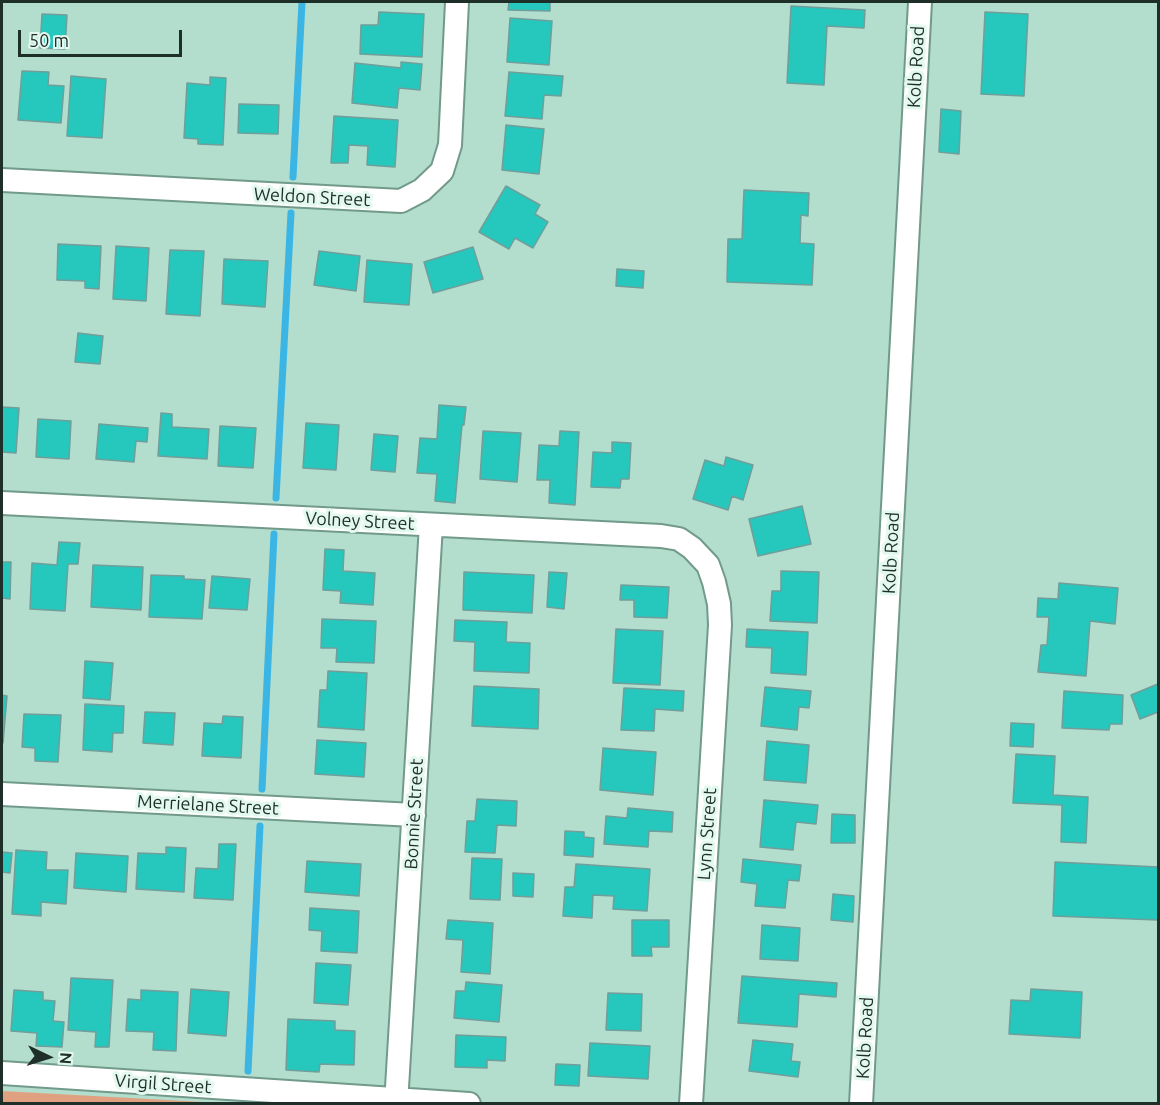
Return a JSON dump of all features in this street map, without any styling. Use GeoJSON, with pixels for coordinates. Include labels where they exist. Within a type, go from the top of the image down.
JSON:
{"type":"FeatureCollection","features":[{"type":"Feature","properties":{"kind":"street","name":"Weldon Street"},"geometry":{"type":"LineString","coordinates":[[2,180],[401,201],[422,190],[442,171],[450,145],[457,2]]}},
{"type":"Feature","properties":{"kind":"street","name":"Kolb Road"},"geometry":{"type":"LineString","coordinates":[[861,1104],[920,2]]}},
{"type":"Feature","properties":{"kind":"street","name":"Volney Street"},"geometry":{"type":"LineString","coordinates":[[2,503],[661,536],[679,539],[693,548],[708,565]]}},
{"type":"Feature","properties":{"kind":"street","name":"Bonnie Street"},"geometry":{"type":"LineString","coordinates":[[397,1101],[431,525]]}},
{"type":"Feature","properties":{"kind":"street","name":"Lynn Street"},"geometry":{"type":"LineString","coordinates":[[691,1104],[720,624],[719,604],[708,565]]}},
{"type":"Feature","properties":{"kind":"street","name":"Merrielane Street"},"geometry":{"type":"LineString","coordinates":[[2,794],[414,815]]}},
{"type":"Feature","properties":{"kind":"street","name":"Virgil Street"},"geometry":{"type":"LineString","coordinates":[[2,1073],[469,1104]]}},
{"type":"Feature","properties":{"kind":"shaded area"},"geometry":{"type":"Polygon","coordinates":[[[2,1091],[222,1103],[2,1103],[2,1091]]]}},
{"type":"Feature","properties":{"kind":"building"},"geometry":{"type":"Polygon","coordinates":[[[509,2],[550,2],[550,11],[508,10],[509,2]]]}},
{"type":"Feature","properties":{"kind":"building"},"geometry":{"type":"Polygon","coordinates":[[[791,6],[865,10],[864,28],[827,26],[824,85],[787,83],[791,6]]]}},
{"type":"Feature","properties":{"kind":"building"},"geometry":{"type":"Polygon","coordinates":[[[379,12],[424,14],[422,57],[360,54],[361,25],[378,25],[379,12]]]}},
{"type":"Feature","properties":{"kind":"building"},"geometry":{"type":"Polygon","coordinates":[[[985,12],[1028,14],[1024,96],[981,94],[985,12]]]}},
{"type":"Feature","properties":{"kind":"building"},"geometry":{"type":"Polygon","coordinates":[[[42,14],[67,15],[65,49],[40,48],[42,14]]]}},
{"type":"Feature","properties":{"kind":"building"},"geometry":{"type":"Polygon","coordinates":[[[510,18],[552,21],[549,65],[507,62],[510,18]]]}},
{"type":"Feature","properties":{"kind":"building"},"geometry":{"type":"Polygon","coordinates":[[[401,62],[422,64],[420,90],[399,88],[397,108],[352,103],[355,63],[401,68],[401,62]]]}},
{"type":"Feature","properties":{"kind":"building"},"geometry":{"type":"Polygon","coordinates":[[[22,71],[49,72],[48,85],[64,86],[61,123],[18,120],[22,71]]]}},
{"type":"Feature","properties":{"kind":"building"},"geometry":{"type":"Polygon","coordinates":[[[509,72],[563,76],[561,96],[544,95],[542,119],[505,116],[509,72]]]}},
{"type":"Feature","properties":{"kind":"building"},"geometry":{"type":"Polygon","coordinates":[[[71,76],[106,79],[102,138],[67,136],[71,76]]]}},
{"type":"Feature","properties":{"kind":"building"},"geometry":{"type":"Polygon","coordinates":[[[210,77],[226,78],[223,145],[198,144],[198,139],[184,138],[187,83],[210,85],[210,77]]]}},
{"type":"Feature","properties":{"kind":"building"},"geometry":{"type":"Polygon","coordinates":[[[239,104],[279,105],[278,134],[238,133],[239,104]]]}},
{"type":"Feature","properties":{"kind":"building"},"geometry":{"type":"Polygon","coordinates":[[[941,109],[961,111],[959,154],[939,152],[941,109]]]}},
{"type":"Feature","properties":{"kind":"building"},"geometry":{"type":"Polygon","coordinates":[[[334,116],[398,120],[395,167],[367,165],[368,146],[349,145],[348,163],[331,163],[334,116]]]}},
{"type":"Feature","properties":{"kind":"building"},"geometry":{"type":"Polygon","coordinates":[[[506,125],[544,129],[539,174],[502,170],[506,125]]]}},
{"type":"Feature","properties":{"kind":"building"},"geometry":{"type":"Polygon","coordinates":[[[506,186],[540,205],[535,214],[548,222],[533,248],[515,238],[509,249],[479,232],[506,186]]]}},
{"type":"Feature","properties":{"kind":"building"},"geometry":{"type":"Polygon","coordinates":[[[744,190],[809,193],[808,216],[801,215],[800,243],[814,244],[812,285],[727,282],[728,239],[742,239],[744,190]]]}},
{"type":"Feature","properties":{"kind":"building"},"geometry":{"type":"Polygon","coordinates":[[[58,244],[101,246],[99,289],[85,288],[85,281],[57,280],[58,244]]]}},
{"type":"Feature","properties":{"kind":"building"},"geometry":{"type":"Polygon","coordinates":[[[116,246],[149,248],[146,301],[113,299],[116,246]]]}},
{"type":"Feature","properties":{"kind":"building"},"geometry":{"type":"Polygon","coordinates":[[[473,247],[483,279],[433,293],[424,262],[473,247]]]}},
{"type":"Feature","properties":{"kind":"building"},"geometry":{"type":"Polygon","coordinates":[[[170,250],[204,251],[200,316],[166,314],[170,250]]]}},
{"type":"Feature","properties":{"kind":"building"},"geometry":{"type":"Polygon","coordinates":[[[319,251],[360,256],[356,291],[314,285],[319,251]]]}},
{"type":"Feature","properties":{"kind":"building"},"geometry":{"type":"Polygon","coordinates":[[[224,259],[268,261],[265,307],[222,304],[224,259]]]}},
{"type":"Feature","properties":{"kind":"building"},"geometry":{"type":"Polygon","coordinates":[[[367,260],[412,264],[409,305],[364,302],[367,260]]]}},
{"type":"Feature","properties":{"kind":"building"},"geometry":{"type":"Polygon","coordinates":[[[617,269],[644,271],[643,288],[616,286],[617,269]]]}},
{"type":"Feature","properties":{"kind":"building"},"geometry":{"type":"Polygon","coordinates":[[[78,333],[103,336],[100,364],[75,362],[78,333]]]}},
{"type":"Feature","properties":{"kind":"building"},"geometry":{"type":"Polygon","coordinates":[[[439,405],[466,407],[464,425],[462,425],[455,503],[435,501],[437,474],[417,473],[420,438],[437,439],[439,405]]]}},
{"type":"Feature","properties":{"kind":"building"},"geometry":{"type":"Polygon","coordinates":[[[2,407],[19,408],[16,453],[2,452],[2,407]]]}},
{"type":"Feature","properties":{"kind":"building"},"geometry":{"type":"Polygon","coordinates":[[[161,413],[172,414],[172,427],[209,429],[207,459],[158,456],[161,413]]]}},
{"type":"Feature","properties":{"kind":"building"},"geometry":{"type":"Polygon","coordinates":[[[38,419],[71,421],[69,459],[36,457],[38,419]]]}},
{"type":"Feature","properties":{"kind":"building"},"geometry":{"type":"Polygon","coordinates":[[[306,423],[339,425],[336,470],[303,468],[306,423]]]}},
{"type":"Feature","properties":{"kind":"building"},"geometry":{"type":"Polygon","coordinates":[[[99,424],[148,428],[147,442],[136,441],[134,462],[96,459],[99,424]]]}},
{"type":"Feature","properties":{"kind":"building"},"geometry":{"type":"Polygon","coordinates":[[[220,426],[256,428],[253,468],[218,466],[220,426]]]}},
{"type":"Feature","properties":{"kind":"building"},"geometry":{"type":"Polygon","coordinates":[[[483,431],[521,433],[517,482],[480,479],[483,431]]]}},
{"type":"Feature","properties":{"kind":"building"},"geometry":{"type":"Polygon","coordinates":[[[560,431],[579,432],[575,505],[549,503],[550,480],[537,480],[539,445],[559,446],[560,431]]]}},
{"type":"Feature","properties":{"kind":"building"},"geometry":{"type":"Polygon","coordinates":[[[374,434],[398,436],[395,472],[371,470],[374,434]]]}},
{"type":"Feature","properties":{"kind":"building"},"geometry":{"type":"Polygon","coordinates":[[[612,442],[631,443],[629,479],[621,479],[620,488],[591,487],[593,452],[612,453],[612,442]]]}},
{"type":"Feature","properties":{"kind":"building"},"geometry":{"type":"Polygon","coordinates":[[[726,457],[753,465],[743,500],[732,496],[728,510],[693,499],[705,460],[724,466],[726,457]]]}},
{"type":"Feature","properties":{"kind":"building"},"geometry":{"type":"Polygon","coordinates":[[[802,506],[811,544],[758,556],[749,519],[802,506]]]}},
{"type":"Feature","properties":{"kind":"building"},"geometry":{"type":"Polygon","coordinates":[[[59,542],[80,543],[78,564],[68,564],[65,611],[30,609],[32,563],[57,565],[59,542]]]}},
{"type":"Feature","properties":{"kind":"building"},"geometry":{"type":"Polygon","coordinates":[[[325,549],[344,550],[343,571],[375,573],[373,605],[340,603],[341,591],[323,590],[325,549]]]}},
{"type":"Feature","properties":{"kind":"building"},"geometry":{"type":"Polygon","coordinates":[[[2,562],[11,562],[10,599],[2,598],[2,562]]]}},
{"type":"Feature","properties":{"kind":"building"},"geometry":{"type":"Polygon","coordinates":[[[93,565],[143,567],[141,610],[91,607],[93,565]]]}},
{"type":"Feature","properties":{"kind":"building"},"geometry":{"type":"Polygon","coordinates":[[[781,571],[819,572],[817,623],[770,621],[772,591],[781,591],[781,571]]]}},
{"type":"Feature","properties":{"kind":"building"},"geometry":{"type":"Polygon","coordinates":[[[464,572],[534,575],[532,613],[463,610],[464,572]]]}},
{"type":"Feature","properties":{"kind":"building"},"geometry":{"type":"Polygon","coordinates":[[[549,572],[567,573],[564,609],[547,607],[549,572]]]}},
{"type":"Feature","properties":{"kind":"building"},"geometry":{"type":"Polygon","coordinates":[[[151,575],[184,576],[184,579],[205,580],[202,619],[149,617],[151,575]]]}},
{"type":"Feature","properties":{"kind":"building"},"geometry":{"type":"Polygon","coordinates":[[[212,576],[250,579],[247,610],[209,608],[212,576]]]}},
{"type":"Feature","properties":{"kind":"building"},"geometry":{"type":"Polygon","coordinates":[[[1059,583],[1118,588],[1115,624],[1090,621],[1086,676],[1038,672],[1041,645],[1047,645],[1049,617],[1037,617],[1038,598],[1058,599],[1059,583]]]}},
{"type":"Feature","properties":{"kind":"building"},"geometry":{"type":"Polygon","coordinates":[[[621,585],[669,587],[667,618],[634,617],[634,600],[620,600],[621,585]]]}},
{"type":"Feature","properties":{"kind":"building"},"geometry":{"type":"Polygon","coordinates":[[[322,619],[376,621],[374,663],[336,662],[337,648],[321,648],[322,619]]]}},
{"type":"Feature","properties":{"kind":"building"},"geometry":{"type":"Polygon","coordinates":[[[455,620],[507,622],[506,642],[530,643],[529,673],[474,671],[475,642],[454,641],[455,620]]]}},
{"type":"Feature","properties":{"kind":"building"},"geometry":{"type":"Polygon","coordinates":[[[616,629],[663,631],[660,685],[613,683],[616,629]]]}},
{"type":"Feature","properties":{"kind":"building"},"geometry":{"type":"Polygon","coordinates":[[[747,629],[808,632],[806,675],[771,673],[772,648],[746,647],[747,629]]]}},
{"type":"Feature","properties":{"kind":"building"},"geometry":{"type":"Polygon","coordinates":[[[85,661],[113,663],[110,700],[83,698],[85,661]]]}},
{"type":"Feature","properties":{"kind":"building"},"geometry":{"type":"Polygon","coordinates":[[[328,671],[367,673],[364,730],[318,727],[320,690],[327,690],[328,671]]]}},
{"type":"Feature","properties":{"kind":"building"},"geometry":{"type":"Polygon","coordinates":[[[1158,684],[1158,712],[1140,719],[1131,695],[1158,684]]]}},
{"type":"Feature","properties":{"kind":"building"},"geometry":{"type":"Polygon","coordinates":[[[474,686],[539,689],[538,729],[472,726],[474,686]]]}},
{"type":"Feature","properties":{"kind":"building"},"geometry":{"type":"Polygon","coordinates":[[[765,687],[811,691],[809,708],[799,707],[797,730],[761,726],[765,687]]]}},
{"type":"Feature","properties":{"kind":"building"},"geometry":{"type":"Polygon","coordinates":[[[624,688],[684,691],[683,711],[655,709],[654,731],[621,730],[624,688]]]}},
{"type":"Feature","properties":{"kind":"building"},"geometry":{"type":"Polygon","coordinates":[[[1064,691],[1123,695],[1122,724],[1110,724],[1109,730],[1062,728],[1064,691]]]}},
{"type":"Feature","properties":{"kind":"building"},"geometry":{"type":"Polygon","coordinates":[[[2,695],[7,696],[3,743],[2,742],[2,695]]]}},
{"type":"Feature","properties":{"kind":"building"},"geometry":{"type":"Polygon","coordinates":[[[85,704],[124,706],[123,733],[113,733],[112,752],[83,750],[85,704]]]}},
{"type":"Feature","properties":{"kind":"building"},"geometry":{"type":"Polygon","coordinates":[[[145,712],[175,713],[173,745],[143,743],[145,712]]]}},
{"type":"Feature","properties":{"kind":"building"},"geometry":{"type":"Polygon","coordinates":[[[24,714],[61,715],[58,762],[35,761],[35,748],[22,747],[24,714]]]}},
{"type":"Feature","properties":{"kind":"building"},"geometry":{"type":"Polygon","coordinates":[[[223,716],[243,717],[241,758],[202,756],[204,723],[222,724],[223,716]]]}},
{"type":"Feature","properties":{"kind":"building"},"geometry":{"type":"Polygon","coordinates":[[[1011,723],[1034,724],[1033,747],[1010,746],[1011,723]]]}},
{"type":"Feature","properties":{"kind":"building"},"geometry":{"type":"Polygon","coordinates":[[[317,740],[366,743],[364,777],[315,774],[317,740]]]}},
{"type":"Feature","properties":{"kind":"building"},"geometry":{"type":"Polygon","coordinates":[[[767,741],[809,745],[806,783],[764,780],[767,741]]]}},
{"type":"Feature","properties":{"kind":"building"},"geometry":{"type":"Polygon","coordinates":[[[603,748],[656,752],[653,795],[600,790],[603,748]]]}},
{"type":"Feature","properties":{"kind":"building"},"geometry":{"type":"Polygon","coordinates":[[[1016,754],[1055,756],[1053,795],[1088,797],[1086,843],[1061,842],[1062,805],[1013,803],[1016,754]]]}},
{"type":"Feature","properties":{"kind":"building"},"geometry":{"type":"Polygon","coordinates":[[[477,799],[517,801],[516,826],[497,825],[495,853],[465,852],[467,821],[475,821],[477,799]]]}},
{"type":"Feature","properties":{"kind":"building"},"geometry":{"type":"Polygon","coordinates":[[[764,800],[818,805],[816,824],[796,822],[793,850],[760,847],[764,800]]]}},
{"type":"Feature","properties":{"kind":"building"},"geometry":{"type":"Polygon","coordinates":[[[628,808],[673,812],[672,832],[649,831],[648,847],[604,844],[606,816],[627,818],[628,808]]]}},
{"type":"Feature","properties":{"kind":"building"},"geometry":{"type":"Polygon","coordinates":[[[832,814],[855,815],[855,843],[831,843],[832,814]]]}},
{"type":"Feature","properties":{"kind":"building"},"geometry":{"type":"Polygon","coordinates":[[[565,831],[584,832],[584,837],[594,838],[593,857],[564,855],[565,831]]]}},
{"type":"Feature","properties":{"kind":"building"},"geometry":{"type":"Polygon","coordinates":[[[219,844],[236,844],[233,900],[194,898],[196,868],[218,869],[219,844]]]}},
{"type":"Feature","properties":{"kind":"building"},"geometry":{"type":"Polygon","coordinates":[[[166,847],[186,848],[184,892],[136,889],[138,853],[166,854],[166,847]]]}},
{"type":"Feature","properties":{"kind":"building"},"geometry":{"type":"Polygon","coordinates":[[[16,850],[47,852],[46,870],[68,870],[66,904],[41,902],[41,916],[12,914],[16,850]]]}},
{"type":"Feature","properties":{"kind":"building"},"geometry":{"type":"Polygon","coordinates":[[[2,852],[12,853],[10,873],[2,872],[2,852]]]}},
{"type":"Feature","properties":{"kind":"building"},"geometry":{"type":"Polygon","coordinates":[[[76,853],[128,856],[126,892],[74,888],[76,853]]]}},
{"type":"Feature","properties":{"kind":"building"},"geometry":{"type":"Polygon","coordinates":[[[472,858],[502,859],[500,900],[470,899],[472,858]]]}},
{"type":"Feature","properties":{"kind":"building"},"geometry":{"type":"Polygon","coordinates":[[[743,859],[801,865],[799,881],[788,880],[785,908],[755,906],[757,884],[741,882],[743,859]]]}},
{"type":"Feature","properties":{"kind":"building"},"geometry":{"type":"Polygon","coordinates":[[[307,861],[361,864],[359,896],[305,892],[307,861]]]}},
{"type":"Feature","properties":{"kind":"building"},"geometry":{"type":"Polygon","coordinates":[[[1055,862],[1158,867],[1158,920],[1053,916],[1055,862]]]}},
{"type":"Feature","properties":{"kind":"building"},"geometry":{"type":"Polygon","coordinates":[[[576,864],[650,869],[647,911],[613,909],[614,896],[593,895],[592,918],[563,916],[565,887],[574,887],[576,864]]]}},
{"type":"Feature","properties":{"kind":"building"},"geometry":{"type":"Polygon","coordinates":[[[513,873],[534,874],[533,897],[513,896],[513,873]]]}},
{"type":"Feature","properties":{"kind":"building"},"geometry":{"type":"Polygon","coordinates":[[[833,894],[854,896],[853,922],[831,920],[833,894]]]}},
{"type":"Feature","properties":{"kind":"building"},"geometry":{"type":"Polygon","coordinates":[[[310,908],[359,911],[357,953],[321,951],[322,931],[309,930],[310,908]]]}},
{"type":"Feature","properties":{"kind":"building"},"geometry":{"type":"Polygon","coordinates":[[[448,920],[493,923],[490,974],[461,972],[463,940],[446,939],[448,920]]]}},
{"type":"Feature","properties":{"kind":"building"},"geometry":{"type":"Polygon","coordinates":[[[632,920],[669,920],[669,947],[651,947],[652,956],[632,956],[632,920]]]}},
{"type":"Feature","properties":{"kind":"building"},"geometry":{"type":"Polygon","coordinates":[[[762,925],[800,928],[798,961],[760,959],[762,925]]]}},
{"type":"Feature","properties":{"kind":"building"},"geometry":{"type":"Polygon","coordinates":[[[316,963],[351,965],[348,1005],[314,1003],[316,963]]]}},
{"type":"Feature","properties":{"kind":"building"},"geometry":{"type":"Polygon","coordinates":[[[742,976],[837,983],[836,997],[799,994],[797,1027],[738,1023],[742,976]]]}},
{"type":"Feature","properties":{"kind":"building"},"geometry":{"type":"Polygon","coordinates":[[[71,978],[113,980],[109,1047],[95,1047],[96,1032],[68,1030],[71,978]]]}},
{"type":"Feature","properties":{"kind":"building"},"geometry":{"type":"Polygon","coordinates":[[[466,982],[502,985],[499,1022],[454,1018],[456,991],[465,991],[466,982]]]}},
{"type":"Feature","properties":{"kind":"building"},"geometry":{"type":"Polygon","coordinates":[[[191,989],[229,992],[226,1036],[188,1033],[191,989]]]}},
{"type":"Feature","properties":{"kind":"building"},"geometry":{"type":"Polygon","coordinates":[[[1031,989],[1082,992],[1080,1038],[1009,1034],[1011,1000],[1030,1001],[1031,989]]]}},
{"type":"Feature","properties":{"kind":"building"},"geometry":{"type":"Polygon","coordinates":[[[14,990],[43,992],[43,1000],[55,1001],[53,1021],[64,1022],[62,1047],[36,1046],[37,1033],[11,1031],[14,990]]]}},
{"type":"Feature","properties":{"kind":"building"},"geometry":{"type":"Polygon","coordinates":[[[141,990],[178,992],[176,1051],[153,1050],[154,1032],[126,1031],[128,999],[141,1000],[141,990]]]}},
{"type":"Feature","properties":{"kind":"building"},"geometry":{"type":"Polygon","coordinates":[[[608,993],[642,994],[641,1031],[606,1030],[608,993]]]}},
{"type":"Feature","properties":{"kind":"building"},"geometry":{"type":"Polygon","coordinates":[[[288,1019],[335,1021],[335,1030],[355,1031],[354,1065],[320,1064],[319,1072],[286,1070],[288,1019]]]}},
{"type":"Feature","properties":{"kind":"building"},"geometry":{"type":"Polygon","coordinates":[[[456,1035],[506,1037],[505,1061],[487,1060],[487,1068],[455,1067],[456,1035]]]}},
{"type":"Feature","properties":{"kind":"building"},"geometry":{"type":"Polygon","coordinates":[[[753,1040],[793,1044],[791,1061],[800,1062],[798,1077],[749,1071],[753,1040]]]}},
{"type":"Feature","properties":{"kind":"building"},"geometry":{"type":"Polygon","coordinates":[[[590,1043],[650,1046],[648,1079],[588,1076],[590,1043]]]}},
{"type":"Feature","properties":{"kind":"building"},"geometry":{"type":"Polygon","coordinates":[[[556,1064],[580,1065],[579,1086],[555,1085],[556,1064]]]}},
{"type":"Feature","properties":{"kind":"waterway"},"geometry":{"type":"LineString","coordinates":[[293,177],[302,2]]}},
{"type":"Feature","properties":{"kind":"waterway"},"geometry":{"type":"LineString","coordinates":[[276,498],[291,213]]}},
{"type":"Feature","properties":{"kind":"waterway"},"geometry":{"type":"LineString","coordinates":[[262,789],[274,534]]}},
{"type":"Feature","properties":{"kind":"waterway"},"geometry":{"type":"LineString","coordinates":[[248,1071],[260,826]]}}]}
